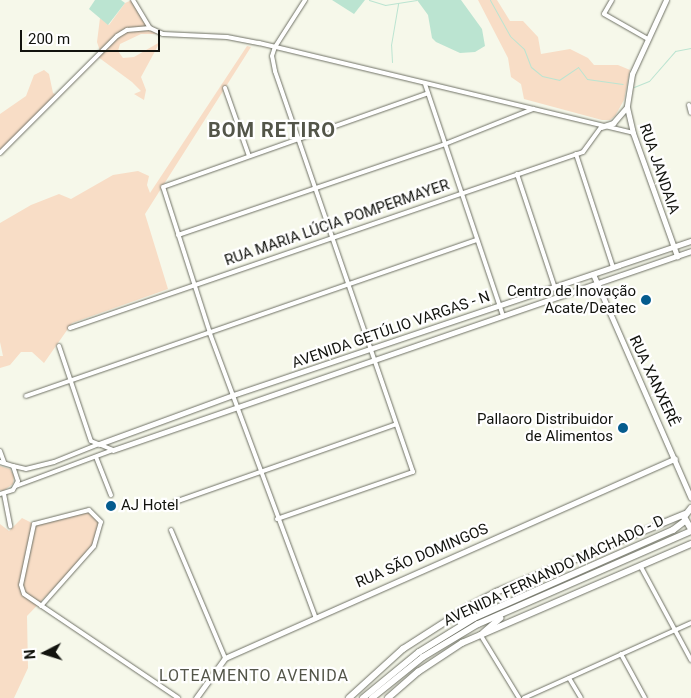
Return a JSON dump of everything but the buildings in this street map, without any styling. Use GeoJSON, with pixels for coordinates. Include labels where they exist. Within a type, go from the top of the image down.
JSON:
{"type":"FeatureCollection","features":[{"type":"Feature","properties":{"kind":"main road"},"geometry":{"type":"LineString","coordinates":[[349,698],[403,649],[484,598],[685,514],[691,508]]}},
{"type":"Feature","properties":{"kind":"main road"},"geometry":{"type":"LineString","coordinates":[[685,514],[685,521],[691,530]]}},
{"type":"Feature","properties":{"kind":"main road","name":"AVENIDA FERNANDO MACHADO - D"},"geometry":{"type":"LineString","coordinates":[[363,698],[419,652],[456,628],[674,530],[685,521]]}},
{"type":"Feature","properties":{"kind":"main road","name":"AVENIDA FERNANDO MACHADO - D"},"geometry":{"type":"LineString","coordinates":[[372,698],[423,657],[452,639],[529,601],[691,530]]}},
{"type":"Feature","properties":{"kind":"main road"},"geometry":{"type":"LineString","coordinates":[[388,698],[418,672],[481,634],[691,544]]}},
{"type":"Feature","properties":{"kind":"main road"},"geometry":{"type":"LineString","coordinates":[[456,628],[484,598]]}},
{"type":"Feature","properties":{"kind":"main road"},"geometry":{"type":"LineString","coordinates":[[481,634],[491,624],[529,601]]}},
{"type":"Feature","properties":{"kind":"street"},"geometry":{"type":"LineString","coordinates":[[133,0],[150,28]]}},
{"type":"Feature","properties":{"kind":"street"},"geometry":{"type":"LineString","coordinates":[[277,519],[413,472],[274,71],[272,56],[275,47],[305,0]]}},
{"type":"Feature","properties":{"kind":"street"},"geometry":{"type":"LineString","coordinates":[[612,0],[604,14],[648,38]]}},
{"type":"Feature","properties":{"kind":"street","name":"RUA JANDAIA"},"geometry":{"type":"LineString","coordinates":[[666,0],[648,38],[630,89],[627,107],[633,133],[677,256]]}},
{"type":"Feature","properties":{"kind":"street"},"geometry":{"type":"LineString","coordinates":[[0,154],[117,36],[127,30],[150,28],[163,34],[227,37],[275,47],[601,127],[633,133]]}},
{"type":"Feature","properties":{"kind":"street"},"geometry":{"type":"LineString","coordinates":[[425,84],[502,316]]}},
{"type":"Feature","properties":{"kind":"street"},"geometry":{"type":"LineString","coordinates":[[225,88],[249,156]]}},
{"type":"Feature","properties":{"kind":"street"},"geometry":{"type":"LineString","coordinates":[[315,616],[277,519],[210,333],[163,187],[428,93]]}},
{"type":"Feature","properties":{"kind":"street"},"geometry":{"type":"LineString","coordinates":[[689,105],[691,113]]}},
{"type":"Feature","properties":{"kind":"street"},"geometry":{"type":"LineString","coordinates":[[601,127],[613,122],[627,107]]}},
{"type":"Feature","properties":{"kind":"street"},"geometry":{"type":"LineString","coordinates":[[178,235],[445,144],[533,109]]}},
{"type":"Feature","properties":{"kind":"street","name":"RUA MARIA LÚCIA POMPERMAYER"},"geometry":{"type":"LineString","coordinates":[[70,328],[583,152],[601,127]]}},
{"type":"Feature","properties":{"kind":"street"},"geometry":{"type":"LineString","coordinates":[[576,154],[613,267]]}},
{"type":"Feature","properties":{"kind":"street"},"geometry":{"type":"LineString","coordinates":[[517,174],[558,296]]}},
{"type":"Feature","properties":{"kind":"street"},"geometry":{"type":"LineString","coordinates":[[26,396],[477,240]]}},
{"type":"Feature","properties":{"kind":"street","name":"AVENIDA GETÚLIO VARGAS - N"},"geometry":{"type":"LineString","coordinates":[[99,444],[233,395],[371,350],[691,240]]}},
{"type":"Feature","properties":{"kind":"street"},"geometry":{"type":"LineString","coordinates":[[647,266],[648,259],[660,251]]}},
{"type":"Feature","properties":{"kind":"street","name":"AVENIDA GETÚLIO VARGAS - N"},"geometry":{"type":"LineString","coordinates":[[113,450],[691,252]]}},
{"type":"Feature","properties":{"kind":"street","name":"RUA XANXERÊ"},"geometry":{"type":"LineString","coordinates":[[593,274],[691,498]]}},
{"type":"Feature","properties":{"kind":"street"},"geometry":{"type":"LineString","coordinates":[[59,346],[91,441],[113,450]]}},
{"type":"Feature","properties":{"kind":"street"},"geometry":{"type":"LineString","coordinates":[[175,502],[260,470],[396,424]]}},
{"type":"Feature","properties":{"kind":"street"},"geometry":{"type":"LineString","coordinates":[[0,451],[2,462],[26,469],[54,462],[99,444]]}},
{"type":"Feature","properties":{"kind":"street"},"geometry":{"type":"LineString","coordinates":[[10,526],[2,494],[16,486],[113,450]]}},
{"type":"Feature","properties":{"kind":"street"},"geometry":{"type":"LineString","coordinates":[[96,457],[111,495]]}},
{"type":"Feature","properties":{"kind":"street","name":"RUA SÃO DOMINGOS"},"geometry":{"type":"LineString","coordinates":[[196,698],[225,658],[315,616],[675,459]]}},
{"type":"Feature","properties":{"kind":"street"},"geometry":{"type":"LineString","coordinates":[[13,466],[18,475],[16,486]]}},
{"type":"Feature","properties":{"kind":"street"},"geometry":{"type":"LineString","coordinates":[[41,606],[94,546],[101,522],[89,510],[34,524],[21,585],[24,594],[41,606],[94,640],[178,698]]}},
{"type":"Feature","properties":{"kind":"street"},"geometry":{"type":"LineString","coordinates":[[171,530],[225,658]]}},
{"type":"Feature","properties":{"kind":"street"},"geometry":{"type":"LineString","coordinates":[[641,567],[691,660]]}},
{"type":"Feature","properties":{"kind":"street"},"geometry":{"type":"LineString","coordinates":[[524,698],[691,623]]}},
{"type":"Feature","properties":{"kind":"street"},"geometry":{"type":"LineString","coordinates":[[481,634],[519,698]]}},
{"type":"Feature","properties":{"kind":"street"},"geometry":{"type":"LineString","coordinates":[[621,654],[645,698]]}},
{"type":"Feature","properties":{"kind":"street"},"geometry":{"type":"LineString","coordinates":[[569,678],[581,698]]}},
{"type":"Feature","properties":{"kind":"shaded area"},"geometry":{"type":"Polygon","coordinates":[[[95,0],[121,0],[125,3],[108,25],[89,9],[95,0]]]}},
{"type":"Feature","properties":{"kind":"shaded area"},"geometry":{"type":"Polygon","coordinates":[[[132,0],[150,28],[163,34],[141,34],[120,44],[118,51],[123,58],[134,57],[160,42],[141,77],[146,90],[144,100],[134,94],[141,91],[132,82],[98,57],[101,54],[97,42],[100,18],[109,25],[125,3],[132,0]]]}},
{"type":"Feature","properties":{"kind":"shaded area"},"geometry":{"type":"Polygon","coordinates":[[[332,0],[365,0],[354,14],[332,0]]]}},
{"type":"Feature","properties":{"kind":"shaded area"},"geometry":{"type":"Polygon","coordinates":[[[417,0],[461,0],[482,29],[485,46],[475,52],[460,53],[436,42],[432,38],[428,15],[417,0]]]}},
{"type":"Feature","properties":{"kind":"shaded area"},"geometry":{"type":"Polygon","coordinates":[[[478,0],[497,0],[510,21],[523,21],[538,37],[541,54],[570,49],[588,58],[594,65],[618,65],[630,70],[624,100],[615,116],[610,120],[602,120],[524,99],[521,84],[511,77],[508,58],[478,0]]]}},
{"type":"Feature","properties":{"kind":"shaded area"},"geometry":{"type":"Polygon","coordinates":[[[247,46],[251,47],[145,214],[168,289],[72,323],[44,363],[32,352],[21,352],[10,365],[0,368],[0,356],[3,356],[0,342],[0,223],[31,205],[59,194],[71,199],[113,175],[138,171],[149,176],[147,185],[150,193],[247,46]]]}},
{"type":"Feature","properties":{"kind":"shaded area"},"geometry":{"type":"Polygon","coordinates":[[[44,70],[49,74],[53,93],[58,96],[0,153],[0,114],[26,96],[34,75],[44,70]]]}},
{"type":"Feature","properties":{"kind":"shaded area"},"geometry":{"type":"Polygon","coordinates":[[[0,466],[10,469],[14,476],[13,484],[3,491],[0,490],[0,466]]]}},
{"type":"Feature","properties":{"kind":"shaded area"},"geometry":{"type":"Polygon","coordinates":[[[89,510],[101,522],[94,546],[27,616],[28,668],[14,698],[0,698],[0,524],[9,531],[22,518],[34,524],[89,510]]]}},
{"type":"Feature","properties":{"kind":"waterway"},"geometry":{"type":"LineString","coordinates":[[369,0],[385,5],[417,0]]}},
{"type":"Feature","properties":{"kind":"waterway"},"geometry":{"type":"LineString","coordinates":[[490,0],[510,36],[524,49],[531,67],[542,76],[559,80],[578,67],[587,79],[623,84]]}},
{"type":"Feature","properties":{"kind":"waterway"},"geometry":{"type":"LineString","coordinates":[[392,62],[391,45],[398,4]]}},
{"type":"Feature","properties":{"kind":"waterway"},"geometry":{"type":"LineString","coordinates":[[634,87],[649,81],[675,51],[691,48]]}},
{"type":"Feature","properties":{"kind":"place","name":"Centro de Inovação Acate/Deatec"},"geometry":{"type":"Point","coordinates":[646,300]}},
{"type":"Feature","properties":{"kind":"place","name":"Pallaoro Distribuidor de Alimentos"},"geometry":{"type":"Point","coordinates":[623,428]}},
{"type":"Feature","properties":{"kind":"place","name":"AJ Hotel"},"geometry":{"type":"Point","coordinates":[111,506]}},
{"type":"Feature","properties":{"kind":"district","name":"BOM RETIRO"},"geometry":{"type":"Point","coordinates":[272,130]}},
{"type":"Feature","properties":{"kind":"district","name":"LOTEAMENTO AVENIDA"},"geometry":{"type":"Point","coordinates":[254,676]}}]}
